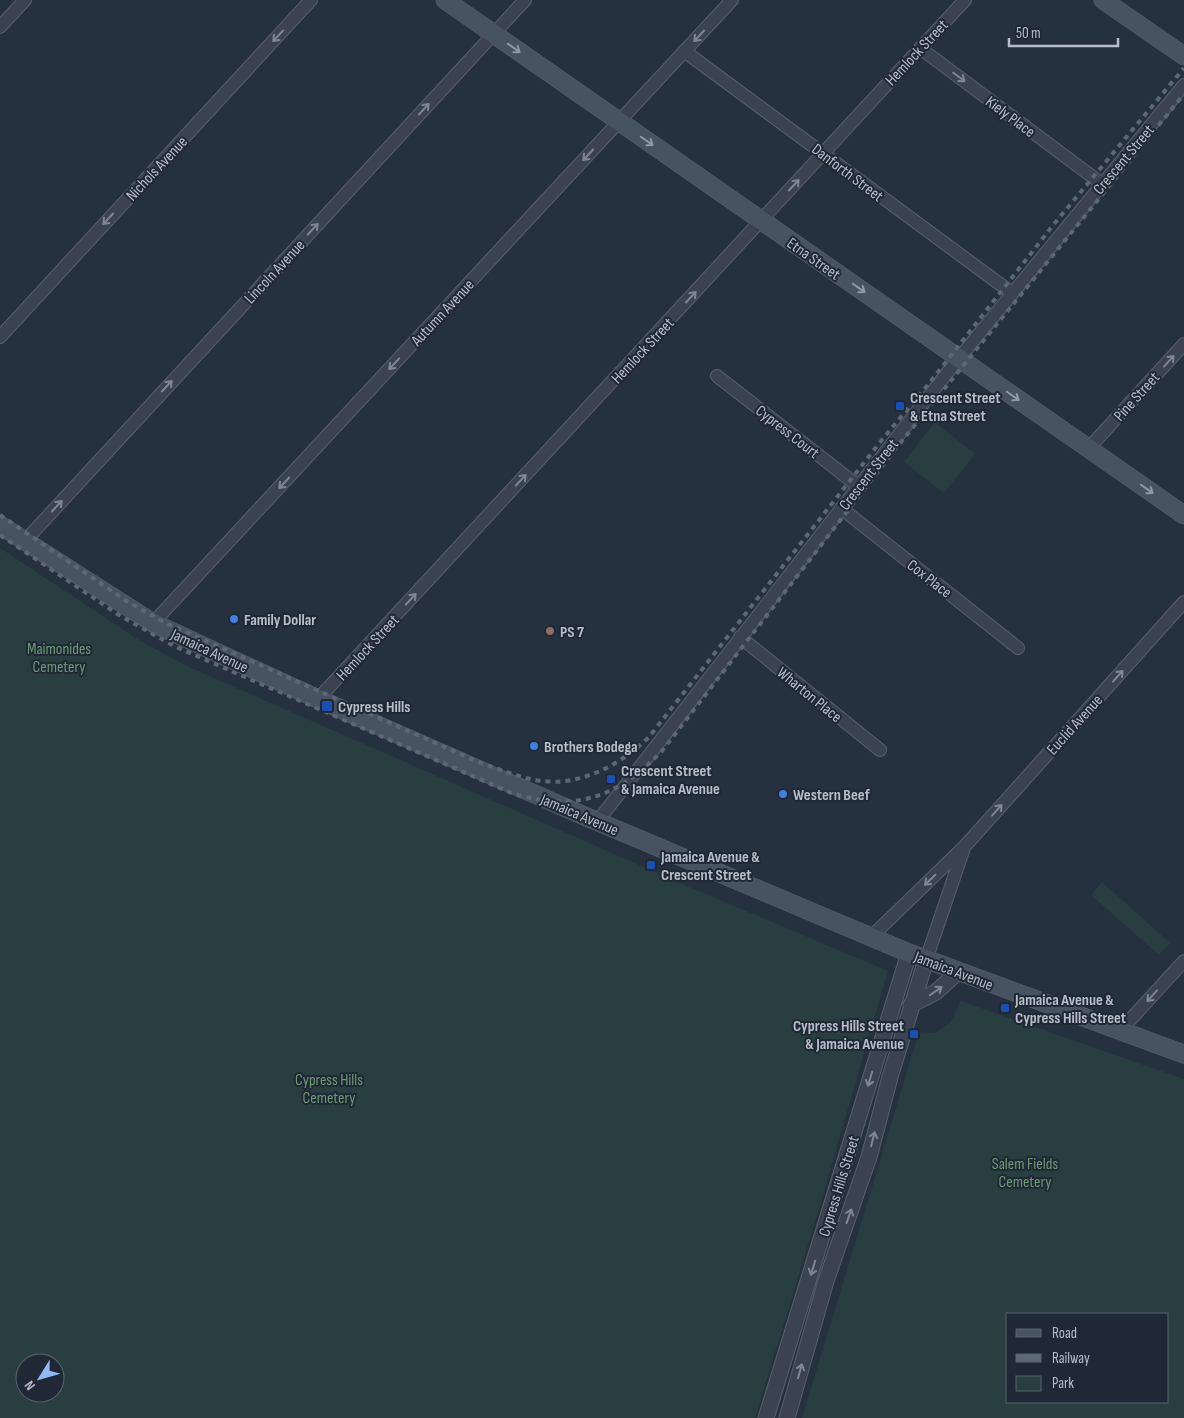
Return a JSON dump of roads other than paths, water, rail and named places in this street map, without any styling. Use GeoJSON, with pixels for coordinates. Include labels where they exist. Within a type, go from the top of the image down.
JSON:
{"type":"FeatureCollection","features":[{"type":"Feature","properties":{"kind":"main road","name":"Etna Street"},"geometry":{"type":"LineString","coordinates":[[445,0],[1184,515]]}},
{"type":"Feature","properties":{"kind":"main road"},"geometry":{"type":"LineString","coordinates":[[1103,0],[1184,56]]}},
{"type":"Feature","properties":{"kind":"main road","name":"Jamaica Avenue"},"geometry":{"type":"LineString","coordinates":[[0,525],[153,623],[318,700],[597,822],[908,953],[1184,1054]]}},
{"type":"Feature","properties":{"kind":"street"},"geometry":{"type":"LineString","coordinates":[[0,27],[25,0]]}},
{"type":"Feature","properties":{"kind":"street","name":"Nichols Avenue"},"geometry":{"type":"LineString","coordinates":[[0,337],[311,0]]}},
{"type":"Feature","properties":{"kind":"street","name":"Lincoln Avenue"},"geometry":{"type":"LineString","coordinates":[[24,542],[525,0]]}},
{"type":"Feature","properties":{"kind":"street","name":"Autumn Avenue"},"geometry":{"type":"LineString","coordinates":[[153,623],[732,0]]}},
{"type":"Feature","properties":{"kind":"street","name":"Hemlock Street"},"geometry":{"type":"LineString","coordinates":[[318,700],[965,0]]}},
{"type":"Feature","properties":{"kind":"street","name":"Kiely Place"},"geometry":{"type":"LineString","coordinates":[[920,48],[1102,184]]}},
{"type":"Feature","properties":{"kind":"street","name":"Danforth Street"},"geometry":{"type":"LineString","coordinates":[[684,51],[1012,293]]}},
{"type":"Feature","properties":{"kind":"street","name":"Crescent Street"},"geometry":{"type":"LineString","coordinates":[[597,822],[959,358],[1184,85]]}},
{"type":"Feature","properties":{"kind":"street","name":"Pine Street"},"geometry":{"type":"LineString","coordinates":[[1089,448],[1184,344]]}},
{"type":"Feature","properties":{"kind":"street","name":"Cypress Court"},"geometry":{"type":"LineString","coordinates":[[717,376],[858,486]]}},
{"type":"Feature","properties":{"kind":"street","name":"Cox Place"},"geometry":{"type":"LineString","coordinates":[[841,508],[1018,648]]}},
{"type":"Feature","properties":{"kind":"street","name":"Euclid Avenue"},"geometry":{"type":"LineString","coordinates":[[871,937],[964,846],[1184,602]]}},
{"type":"Feature","properties":{"kind":"street","name":"Wharton Place"},"geometry":{"type":"LineString","coordinates":[[740,637],[880,750]]}},
{"type":"Feature","properties":{"kind":"street","name":"Euclid Avenue"},"geometry":{"type":"LineString","coordinates":[[926,960],[964,846]]}},
{"type":"Feature","properties":{"kind":"street","name":"Cypress Hills Street"},"geometry":{"type":"LineString","coordinates":[[766,1418],[908,953]]}},
{"type":"Feature","properties":{"kind":"street","name":"Cypress Hills Street"},"geometry":{"type":"LineString","coordinates":[[787,1418],[826,1281],[868,1157],[911,1005],[926,960]]}},
{"type":"Feature","properties":{"kind":"street"},"geometry":{"type":"LineString","coordinates":[[1120,1031],[1184,961]]}},
{"type":"Feature","properties":{"kind":"street"},"geometry":{"type":"LineString","coordinates":[[911,1005],[936,992],[958,972]]}},
{"type":"Feature","properties":{"kind":"railway"},"geometry":{"type":"LineString","coordinates":[[0,515],[128,602],[168,624],[476,761],[535,780],[551,782],[582,778],[625,757],[649,737],[1054,224],[1184,68]]}},
{"type":"Feature","properties":{"kind":"railway"},"geometry":{"type":"LineString","coordinates":[[0,535],[119,615],[174,646],[514,794],[558,801],[577,800],[612,790],[629,780],[662,751],[893,452],[1184,94]]}},
{"type":"Feature","properties":{"kind":"place","name":"Crescent Street & Etna Street"},"geometry":{"type":"Point","coordinates":[900,406]}},
{"type":"Feature","properties":{"kind":"place","name":"Family Dollar"},"geometry":{"type":"Point","coordinates":[234,619]}},
{"type":"Feature","properties":{"kind":"place","name":"PS 7"},"geometry":{"type":"Point","coordinates":[550,631]}},
{"type":"Feature","properties":{"kind":"place","name":"Cypress Hills"},"geometry":{"type":"Point","coordinates":[327,706]}},
{"type":"Feature","properties":{"kind":"place","name":"Brothers Bodega"},"geometry":{"type":"Point","coordinates":[534,746]}},
{"type":"Feature","properties":{"kind":"place","name":"Crescent Street & Jamaica Avenue"},"geometry":{"type":"Point","coordinates":[611,779]}},
{"type":"Feature","properties":{"kind":"place","name":"Western Beef"},"geometry":{"type":"Point","coordinates":[783,794]}},
{"type":"Feature","properties":{"kind":"place","name":"Jamaica Avenue & Crescent Street"},"geometry":{"type":"Point","coordinates":[651,865]}},
{"type":"Feature","properties":{"kind":"place","name":"Jamaica Avenue & Cypress Hills Street"},"geometry":{"type":"Point","coordinates":[1005,1008]}},
{"type":"Feature","properties":{"kind":"place","name":"Cypress Hills Street & Jamaica Avenue"},"geometry":{"type":"Point","coordinates":[914,1034]}},
{"type":"Feature","properties":{"kind":"park label","name":"Maimonides Cemetery"},"geometry":{"type":"Point","coordinates":[59,657]}},
{"type":"Feature","properties":{"kind":"park label","name":"Cypress Hills Cemetery"},"geometry":{"type":"Point","coordinates":[329,1088]}},
{"type":"Feature","properties":{"kind":"park label","name":"Salem Fields Cemetery"},"geometry":{"type":"Point","coordinates":[1025,1172]}}]}
